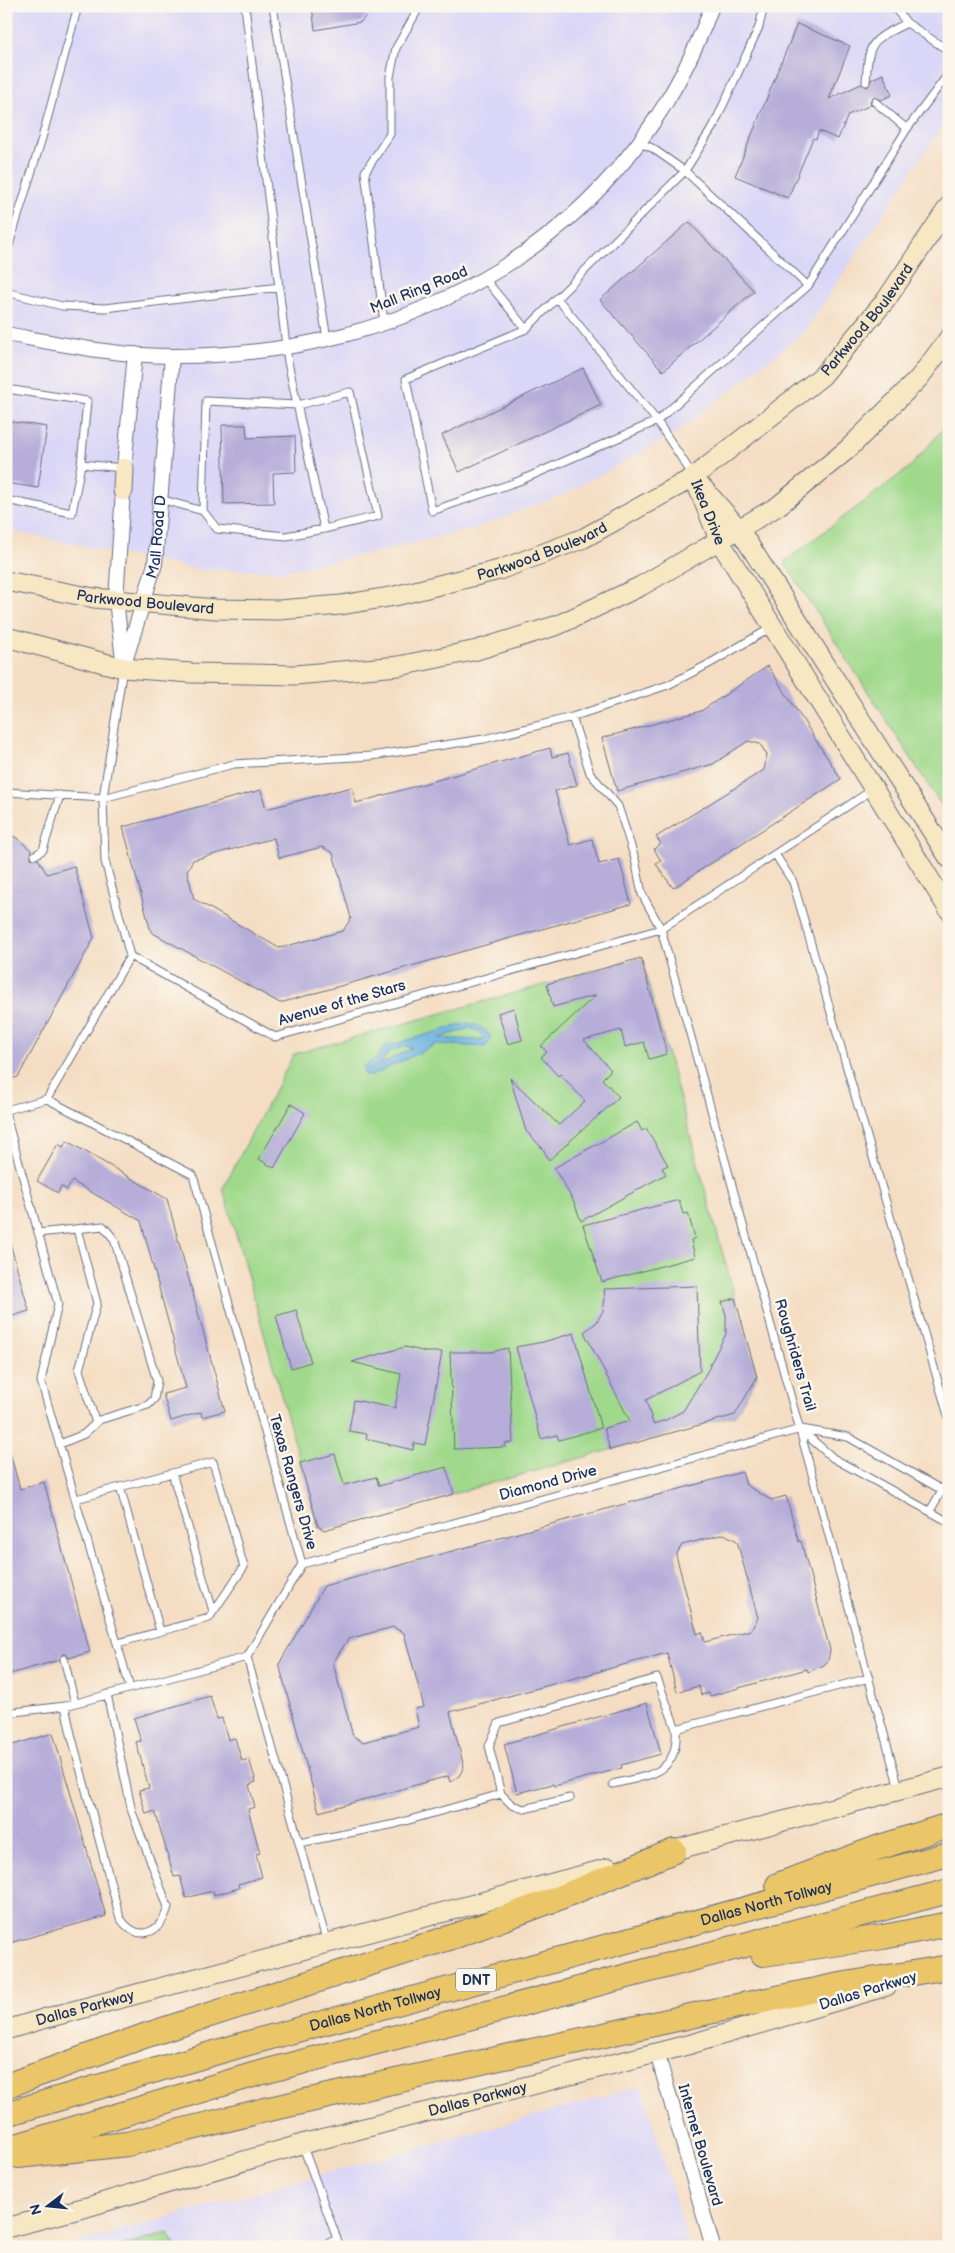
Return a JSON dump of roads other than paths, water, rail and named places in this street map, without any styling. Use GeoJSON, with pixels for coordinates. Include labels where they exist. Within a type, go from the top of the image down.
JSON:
{"type":"FeatureCollection","features":[{"type":"Feature","properties":{"kind":"highway"},"geometry":{"type":"LineString","coordinates":[[650,1933],[846,1859],[949,1825]]}},
{"type":"Feature","properties":{"kind":"highway"},"geometry":{"type":"LineString","coordinates":[[6,2086],[144,2036],[458,1936],[556,1899],[674,1850]]}},
{"type":"Feature","properties":{"kind":"highway","name":"Dallas North Tollway"},"geometry":{"type":"LineString","coordinates":[[6,2114],[244,2044],[650,1933],[949,1854]]}},
{"type":"Feature","properties":{"kind":"highway","name":"DNT"},"geometry":{"type":"LineString","coordinates":[[6,2149],[256,2074],[949,1891]]}},
{"type":"Feature","properties":{"kind":"highway"},"geometry":{"type":"LineString","coordinates":[[661,1968],[849,1943],[949,1924]]}},
{"type":"Feature","properties":{"kind":"highway"},"geometry":{"type":"LineString","coordinates":[[6,2158],[127,2144],[265,2110],[713,2011],[840,1985],[949,1967]]}},
{"type":"Feature","properties":{"kind":"main road","name":"Parkwood Boulevard"},"geometry":{"type":"LineString","coordinates":[[6,581],[94,598],[215,609],[279,610],[341,605],[395,596],[500,570],[584,538],[694,477],[822,376],[886,300],[949,206]]}},
{"type":"Feature","properties":{"kind":"main road"},"geometry":{"type":"LineString","coordinates":[[6,637],[123,668],[191,673],[295,675],[399,666],[477,650],[558,625],[641,586],[720,542],[778,506],[848,448],[919,378],[949,338]]}},
{"type":"Feature","properties":{"kind":"main road"},"geometry":{"type":"LineString","coordinates":[[123,491],[124,468]]}},
{"type":"Feature","properties":{"kind":"main road","name":"Ikea Drive"},"geometry":{"type":"LineString","coordinates":[[694,477],[739,529],[949,858]]}},
{"type":"Feature","properties":{"kind":"main road","name":"Ikea Drive"},"geometry":{"type":"LineString","coordinates":[[694,477],[720,542],[949,910]]}},
{"type":"Feature","properties":{"kind":"main road"},"geometry":{"type":"LineString","coordinates":[[873,790],[897,775]]}},
{"type":"Feature","properties":{"kind":"main road","name":"Dallas Parkway"},"geometry":{"type":"LineString","coordinates":[[6,2030],[42,2018],[327,1944],[949,1777]]}},
{"type":"Feature","properties":{"kind":"main road","name":"Dallas Parkway"},"geometry":{"type":"LineString","coordinates":[[6,2228],[87,2207],[302,2144],[657,2053],[949,1967]]}},
{"type":"Feature","properties":{"kind":"street","name":"Mall Ring Road"},"geometry":{"type":"LineString","coordinates":[[6,334],[71,346],[135,354],[172,356],[286,348],[384,323],[434,304],[485,279],[508,265],[566,220],[593,196],[640,143],[688,61],[712,6]]}},
{"type":"Feature","properties":{"kind":"street"},"geometry":{"type":"LineString","coordinates":[[124,468],[135,354]]}},
{"type":"Feature","properties":{"kind":"street","name":"Mall Road D"},"geometry":{"type":"LineString","coordinates":[[123,668],[155,564],[172,356]]}},
{"type":"Feature","properties":{"kind":"street"},"geometry":{"type":"LineString","coordinates":[[123,491],[116,600],[123,668]]}},
{"type":"Feature","properties":{"kind":"street","name":"Internet Boulevard"},"geometry":{"type":"LineString","coordinates":[[657,2053],[713,2247]]}},
{"type":"Feature","properties":{"kind":"lane"},"geometry":{"type":"LineString","coordinates":[[6,255],[78,6]]}},
{"type":"Feature","properties":{"kind":"lane"},"geometry":{"type":"LineString","coordinates":[[245,6],[288,362],[324,530]]}},
{"type":"Feature","properties":{"kind":"lane"},"geometry":{"type":"LineString","coordinates":[[274,6],[327,339]]}},
{"type":"Feature","properties":{"kind":"lane"},"geometry":{"type":"LineString","coordinates":[[384,323],[365,172],[390,134],[390,77],[396,48],[420,6]]}},
{"type":"Feature","properties":{"kind":"lane"},"geometry":{"type":"LineString","coordinates":[[764,6],[760,27],[714,125],[684,170],[526,329],[406,378],[432,512],[519,482],[657,420],[808,286],[907,129],[949,73]]}},
{"type":"Feature","properties":{"kind":"lane"},"geometry":{"type":"LineString","coordinates":[[893,6],[907,23],[949,51]]}},
{"type":"Feature","properties":{"kind":"lane"},"geometry":{"type":"LineString","coordinates":[[866,82],[868,52],[880,36],[907,23]]}},
{"type":"Feature","properties":{"kind":"lane"},"geometry":{"type":"LineString","coordinates":[[875,102],[907,129]]}},
{"type":"Feature","properties":{"kind":"lane"},"geometry":{"type":"LineString","coordinates":[[640,143],[684,170],[808,286]]}},
{"type":"Feature","properties":{"kind":"lane"},"geometry":{"type":"LineString","coordinates":[[485,279],[526,329]]}},
{"type":"Feature","properties":{"kind":"lane"},"geometry":{"type":"LineString","coordinates":[[6,292],[62,306],[105,308],[280,287]]}},
{"type":"Feature","properties":{"kind":"lane"},"geometry":{"type":"LineString","coordinates":[[557,298],[657,420],[694,477]]}},
{"type":"Feature","properties":{"kind":"lane"},"geometry":{"type":"LineString","coordinates":[[6,389],[87,401],[81,464],[72,513],[6,500]]}},
{"type":"Feature","properties":{"kind":"lane"},"geometry":{"type":"LineString","coordinates":[[160,499],[203,511],[217,529],[286,536],[324,530],[378,516],[350,392],[298,405],[206,401],[203,511]]}},
{"type":"Feature","properties":{"kind":"lane"},"geometry":{"type":"LineString","coordinates":[[81,464],[124,468]]}},
{"type":"Feature","properties":{"kind":"lane"},"geometry":{"type":"LineString","coordinates":[[6,792],[103,798],[234,764],[371,756],[484,739],[572,717],[668,685],[708,665],[772,628]]}},
{"type":"Feature","properties":{"kind":"lane"},"geometry":{"type":"LineString","coordinates":[[6,1110],[47,1099],[130,956],[105,861],[103,798],[123,668]]}},
{"type":"Feature","properties":{"kind":"lane","name":"Roughriders Trail"},"geometry":{"type":"LineString","coordinates":[[572,717],[590,773],[618,806],[635,859],[642,894],[661,928],[899,1789]]}},
{"type":"Feature","properties":{"kind":"lane","name":"Avenue of the Stars"},"geometry":{"type":"LineString","coordinates":[[130,956],[275,1036],[661,928],[873,790]]}},
{"type":"Feature","properties":{"kind":"lane"},"geometry":{"type":"LineString","coordinates":[[35,855],[43,850],[60,795]]}},
{"type":"Feature","properties":{"kind":"lane"},"geometry":{"type":"LineString","coordinates":[[775,854],[794,882],[949,1419]]}},
{"type":"Feature","properties":{"kind":"lane","name":"Texas Rangers Drive"},"geometry":{"type":"LineString","coordinates":[[47,1099],[194,1175],[302,1564],[247,1657]]}},
{"type":"Feature","properties":{"kind":"lane"},"geometry":{"type":"LineString","coordinates":[[6,1116],[58,1304],[42,1381],[130,1688]]}},
{"type":"Feature","properties":{"kind":"lane"},"geometry":{"type":"LineString","coordinates":[[38,1233],[103,1226],[114,1239],[157,1381],[154,1399],[148,1405],[98,1420],[84,1434],[60,1444]]}},
{"type":"Feature","properties":{"kind":"lane"},"geometry":{"type":"LineString","coordinates":[[77,1229],[97,1303],[78,1370],[96,1423]]}},
{"type":"Feature","properties":{"kind":"lane"},"geometry":{"type":"LineString","coordinates":[[801,1429],[848,1437],[945,1492]]}},
{"type":"Feature","properties":{"kind":"lane"},"geometry":{"type":"LineString","coordinates":[[801,1429],[833,1458],[949,1522]]}},
{"type":"Feature","properties":{"kind":"lane","name":"Diamond Drive"},"geometry":{"type":"LineString","coordinates":[[302,1564],[801,1429]]}},
{"type":"Feature","properties":{"kind":"lane"},"geometry":{"type":"LineString","coordinates":[[76,1499],[212,1462],[244,1567],[209,1618],[118,1643]]}},
{"type":"Feature","properties":{"kind":"lane"},"geometry":{"type":"LineString","coordinates":[[172,1473],[213,1611]]}},
{"type":"Feature","properties":{"kind":"lane"},"geometry":{"type":"LineString","coordinates":[[930,1511],[945,1492],[949,1478]]}},
{"type":"Feature","properties":{"kind":"lane"},"geometry":{"type":"LineString","coordinates":[[120,1487],[160,1631]]}},
{"type":"Feature","properties":{"kind":"lane"},"geometry":{"type":"LineString","coordinates":[[6,1713],[66,1706],[247,1657],[327,1944]]}},
{"type":"Feature","properties":{"kind":"lane"},"geometry":{"type":"LineString","coordinates":[[64,1659],[75,1703]]}},
{"type":"Feature","properties":{"kind":"lane"},"geometry":{"type":"LineString","coordinates":[[570,1798],[524,1810],[512,1805],[501,1794],[489,1746],[499,1723],[657,1678],[676,1729],[670,1760],[662,1771],[612,1784]]}},
{"type":"Feature","properties":{"kind":"lane"},"geometry":{"type":"LineString","coordinates":[[676,1729],[869,1678]]}},
{"type":"Feature","properties":{"kind":"lane"},"geometry":{"type":"LineString","coordinates":[[66,1706],[71,1734],[120,1918],[128,1930],[148,1932],[158,1927],[165,1918],[168,1907],[132,1812],[107,1694]]}},
{"type":"Feature","properties":{"kind":"lane"},"geometry":{"type":"LineString","coordinates":[[299,1843],[395,1824],[501,1794]]}},
{"type":"Feature","properties":{"kind":"lane"},"geometry":{"type":"LineString","coordinates":[[302,2144],[340,2247]]}},
{"type":"Feature","properties":{"kind":"lane"},"geometry":{"type":"LineString","coordinates":[[321,2247],[337,2238]]}},
{"type":"Feature","properties":{"kind":"water"},"geometry":{"type":"Polygon","coordinates":[[[467,1023],[482,1028],[489,1034],[490,1038],[485,1047],[437,1044],[371,1076],[365,1075],[362,1067],[378,1058],[384,1047],[467,1023]],[[470,1028],[439,1038],[480,1040],[484,1038],[478,1031],[470,1028]],[[406,1046],[389,1052],[382,1062],[369,1069],[369,1071],[412,1048],[406,1046]]]}}]}
